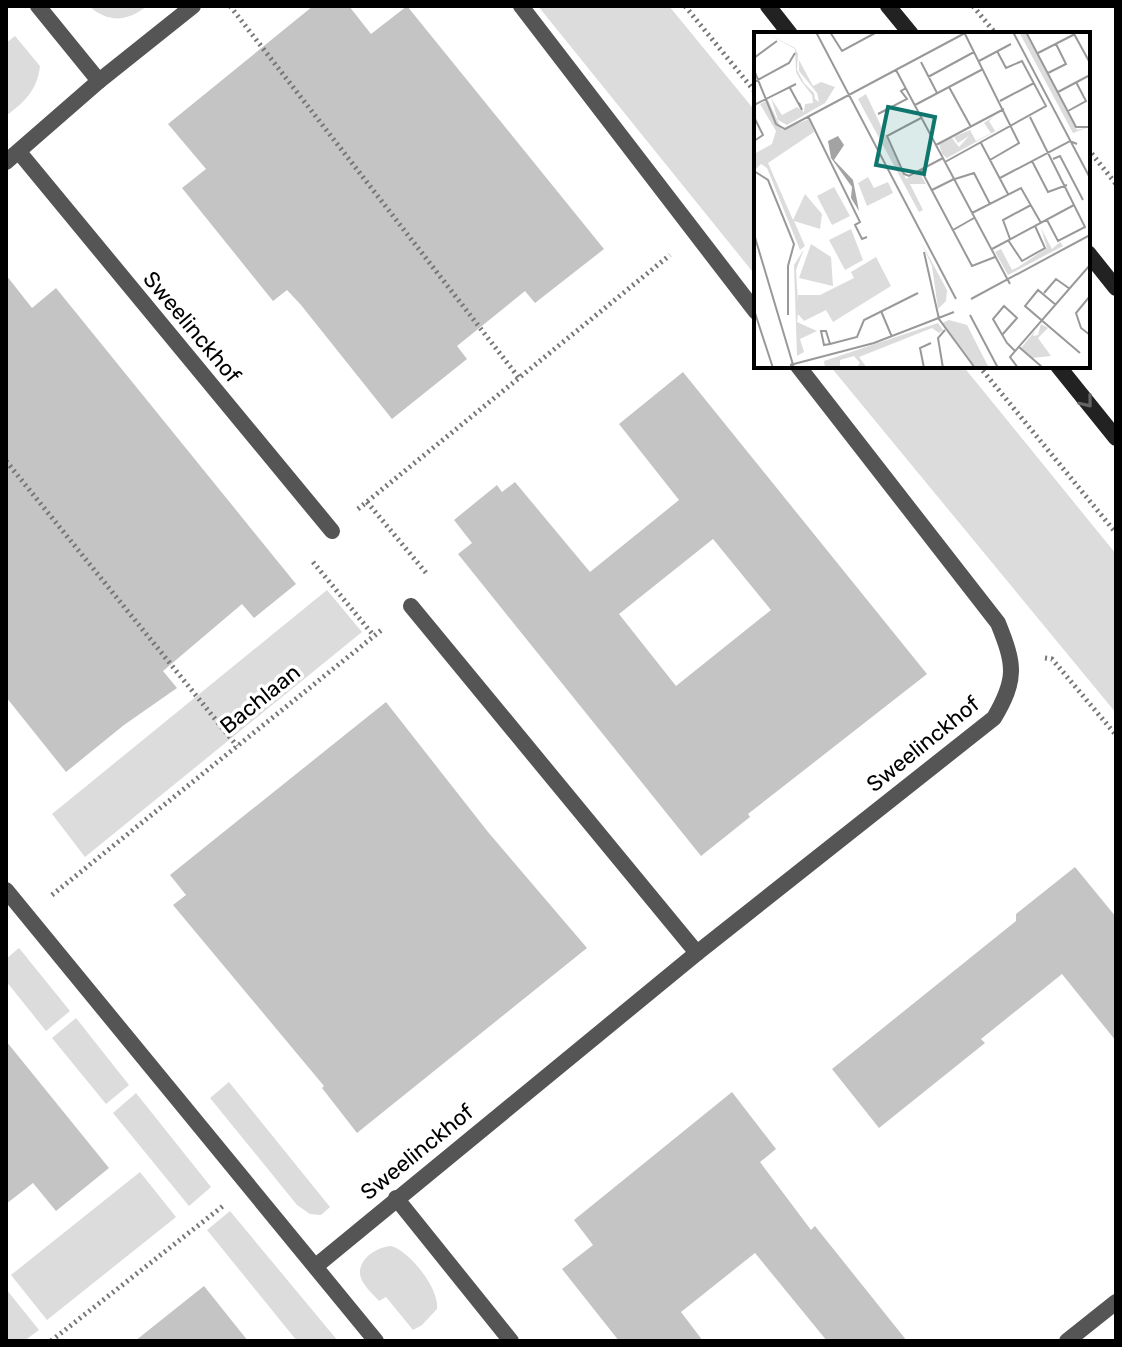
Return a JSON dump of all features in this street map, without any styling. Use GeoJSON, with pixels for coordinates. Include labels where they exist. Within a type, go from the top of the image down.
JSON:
{"type":"FeatureCollection","features":[{"type":"Feature","properties":{"kind":"main road"},"geometry":{"type":"LineString","coordinates":[[768,6],[788,32]]}},
{"type":"Feature","properties":{"kind":"main road"},"geometry":{"type":"LineString","coordinates":[[888,6],[909,32]]}},
{"type":"Feature","properties":{"kind":"main road"},"geometry":{"type":"LineString","coordinates":[[1090,256],[1116,288]]}},
{"type":"Feature","properties":{"kind":"main road"},"geometry":{"type":"LineString","coordinates":[[1060,368],[1116,438]]}},
{"type":"Feature","properties":{"kind":"street"},"geometry":{"type":"LineString","coordinates":[[38,6],[99,81]]}},
{"type":"Feature","properties":{"kind":"street","name":"Sweelinckhof"},"geometry":{"type":"LineString","coordinates":[[193,6],[99,81],[12,157],[332,531]]}},
{"type":"Feature","properties":{"kind":"street"},"geometry":{"type":"LineString","coordinates":[[521,6],[754,309]]}},
{"type":"Feature","properties":{"kind":"street"},"geometry":{"type":"LineString","coordinates":[[800,368],[998,623],[1012,657]]}},
{"type":"Feature","properties":{"kind":"street"},"geometry":{"type":"LineString","coordinates":[[411,606],[697,953]]}},
{"type":"Feature","properties":{"kind":"street","name":"Sweelinckhof"},"geometry":{"type":"LineString","coordinates":[[316,1266],[697,953],[994,718],[1009,693],[1012,657]]}},
{"type":"Feature","properties":{"kind":"street"},"geometry":{"type":"LineString","coordinates":[[6,890],[376,1341]]}},
{"type":"Feature","properties":{"kind":"street"},"geometry":{"type":"LineString","coordinates":[[396,1198],[511,1341]]}},
{"type":"Feature","properties":{"kind":"street"},"geometry":{"type":"LineString","coordinates":[[1067,1341],[1116,1302]]}},
{"type":"Feature","properties":{"kind":"path"},"geometry":{"type":"LineString","coordinates":[[230,6],[519,378]]}},
{"type":"Feature","properties":{"kind":"path"},"geometry":{"type":"LineString","coordinates":[[685,6],[754,91]]}},
{"type":"Feature","properties":{"kind":"path"},"geometry":{"type":"LineString","coordinates":[[973,6],[994,32]]}},
{"type":"Feature","properties":{"kind":"path"},"geometry":{"type":"LineString","coordinates":[[1090,152],[1116,184]]}},
{"type":"Feature","properties":{"kind":"path"},"geometry":{"type":"LineString","coordinates":[[374,636],[305,552],[696,234]]}},
{"type":"Feature","properties":{"kind":"path"},"geometry":{"type":"LineString","coordinates":[[981,368],[1116,533]]}},
{"type":"Feature","properties":{"kind":"path"},"geometry":{"type":"LineString","coordinates":[[6,461],[237,746]]}},
{"type":"Feature","properties":{"kind":"path","name":"Bachlaan"},"geometry":{"type":"LineString","coordinates":[[27,915],[436,586],[367,502]]}},
{"type":"Feature","properties":{"kind":"path"},"geometry":{"type":"LineString","coordinates":[[1012,657],[1052,659],[1116,735]]}},
{"type":"Feature","properties":{"kind":"path"},"geometry":{"type":"LineString","coordinates":[[51,1341],[249,1185]]}},
{"type":"Feature","properties":{"kind":"shaded area"},"geometry":{"type":"Polygon","coordinates":[[[89,6],[147,6],[125,18],[110,18],[89,6]]]}},
{"type":"Feature","properties":{"kind":"shaded area"},"geometry":{"type":"Polygon","coordinates":[[[538,6],[669,6],[754,110],[754,274],[538,6]]]}},
{"type":"Feature","properties":{"kind":"shaded area"},"geometry":{"type":"Polygon","coordinates":[[[15,36],[40,66],[29,95],[6,116],[6,43],[15,36]]]}},
{"type":"Feature","properties":{"kind":"shaded area"},"geometry":{"type":"Polygon","coordinates":[[[832,368],[965,368],[1116,554],[1116,713],[832,368]]]}},
{"type":"Feature","properties":{"kind":"shaded area"},"geometry":{"type":"Polygon","coordinates":[[[327,590],[362,632],[85,857],[52,814],[327,590]]]}},
{"type":"Feature","properties":{"kind":"shaded area"},"geometry":{"type":"Polygon","coordinates":[[[19,948],[70,1011],[46,1031],[6,981],[6,959],[19,948]]]}},
{"type":"Feature","properties":{"kind":"shaded area"},"geometry":{"type":"Polygon","coordinates":[[[76,1018],[129,1085],[106,1104],[52,1038],[76,1018]]]}},
{"type":"Feature","properties":{"kind":"shaded area"},"geometry":{"type":"Polygon","coordinates":[[[229,1082],[330,1207],[321,1215],[310,1214],[297,1205],[210,1098],[229,1082]]]}},
{"type":"Feature","properties":{"kind":"shaded area"},"geometry":{"type":"Polygon","coordinates":[[[136,1093],[211,1187],[189,1206],[113,1113],[136,1093]]]}},
{"type":"Feature","properties":{"kind":"shaded area"},"geometry":{"type":"Polygon","coordinates":[[[140,1172],[176,1217],[47,1320],[11,1275],[140,1172]]]}},
{"type":"Feature","properties":{"kind":"shaded area"},"geometry":{"type":"Polygon","coordinates":[[[230,1211],[338,1341],[297,1341],[207,1230],[230,1211]]]}},
{"type":"Feature","properties":{"kind":"shaded area"},"geometry":{"type":"Polygon","coordinates":[[[391,1246],[415,1263],[429,1282],[437,1301],[437,1309],[413,1330],[386,1297],[379,1301],[361,1278],[360,1268],[366,1258],[375,1251],[391,1246]]]}},
{"type":"Feature","properties":{"kind":"shaded area"},"geometry":{"type":"Polygon","coordinates":[[[6,1289],[39,1330],[24,1341],[6,1341],[6,1289]]]}},
{"type":"Feature","properties":{"kind":"building"},"geometry":{"type":"Polygon","coordinates":[[[313,6],[349,6],[371,34],[407,6],[604,249],[535,303],[525,291],[457,346],[467,359],[392,419],[301,305],[287,290],[273,301],[182,188],[206,169],[168,124],[313,6]]]}},
{"type":"Feature","properties":{"kind":"building"},"geometry":{"type":"Polygon","coordinates":[[[6,275],[32,308],[56,288],[296,584],[254,618],[242,604],[163,671],[177,688],[124,725],[66,772],[6,697],[6,275]]]}},
{"type":"Feature","properties":{"kind":"building"},"geometry":{"type":"Polygon","coordinates":[[[683,372],[927,674],[748,814],[750,817],[701,856],[458,554],[472,543],[454,520],[497,485],[502,492],[515,482],[590,572],[679,500],[619,424],[683,372]],[[713,539],[619,614],[676,686],[771,610],[713,539]]]}},
{"type":"Feature","properties":{"kind":"building"},"geometry":{"type":"Polygon","coordinates":[[[386,702],[488,832],[587,948],[357,1133],[322,1088],[324,1086],[173,905],[186,895],[170,875],[386,702]]]}},
{"type":"Feature","properties":{"kind":"building"},"geometry":{"type":"Polygon","coordinates":[[[1075,867],[1116,917],[1116,1041],[1062,974],[981,1039],[985,1043],[879,1128],[832,1069],[1016,921],[1016,914],[1075,867]]]}},
{"type":"Feature","properties":{"kind":"building"},"geometry":{"type":"Polygon","coordinates":[[[6,1041],[109,1168],[56,1211],[33,1183],[6,1204],[6,1041]]]}},
{"type":"Feature","properties":{"kind":"building"},"geometry":{"type":"Polygon","coordinates":[[[732,1092],[776,1149],[760,1162],[811,1230],[815,1226],[907,1341],[827,1341],[755,1253],[681,1312],[703,1341],[619,1341],[562,1269],[593,1245],[574,1220],[732,1092]]]}},
{"type":"Feature","properties":{"kind":"building"},"geometry":{"type":"Polygon","coordinates":[[[204,1286],[248,1341],[135,1341],[204,1286]]]}}]}
